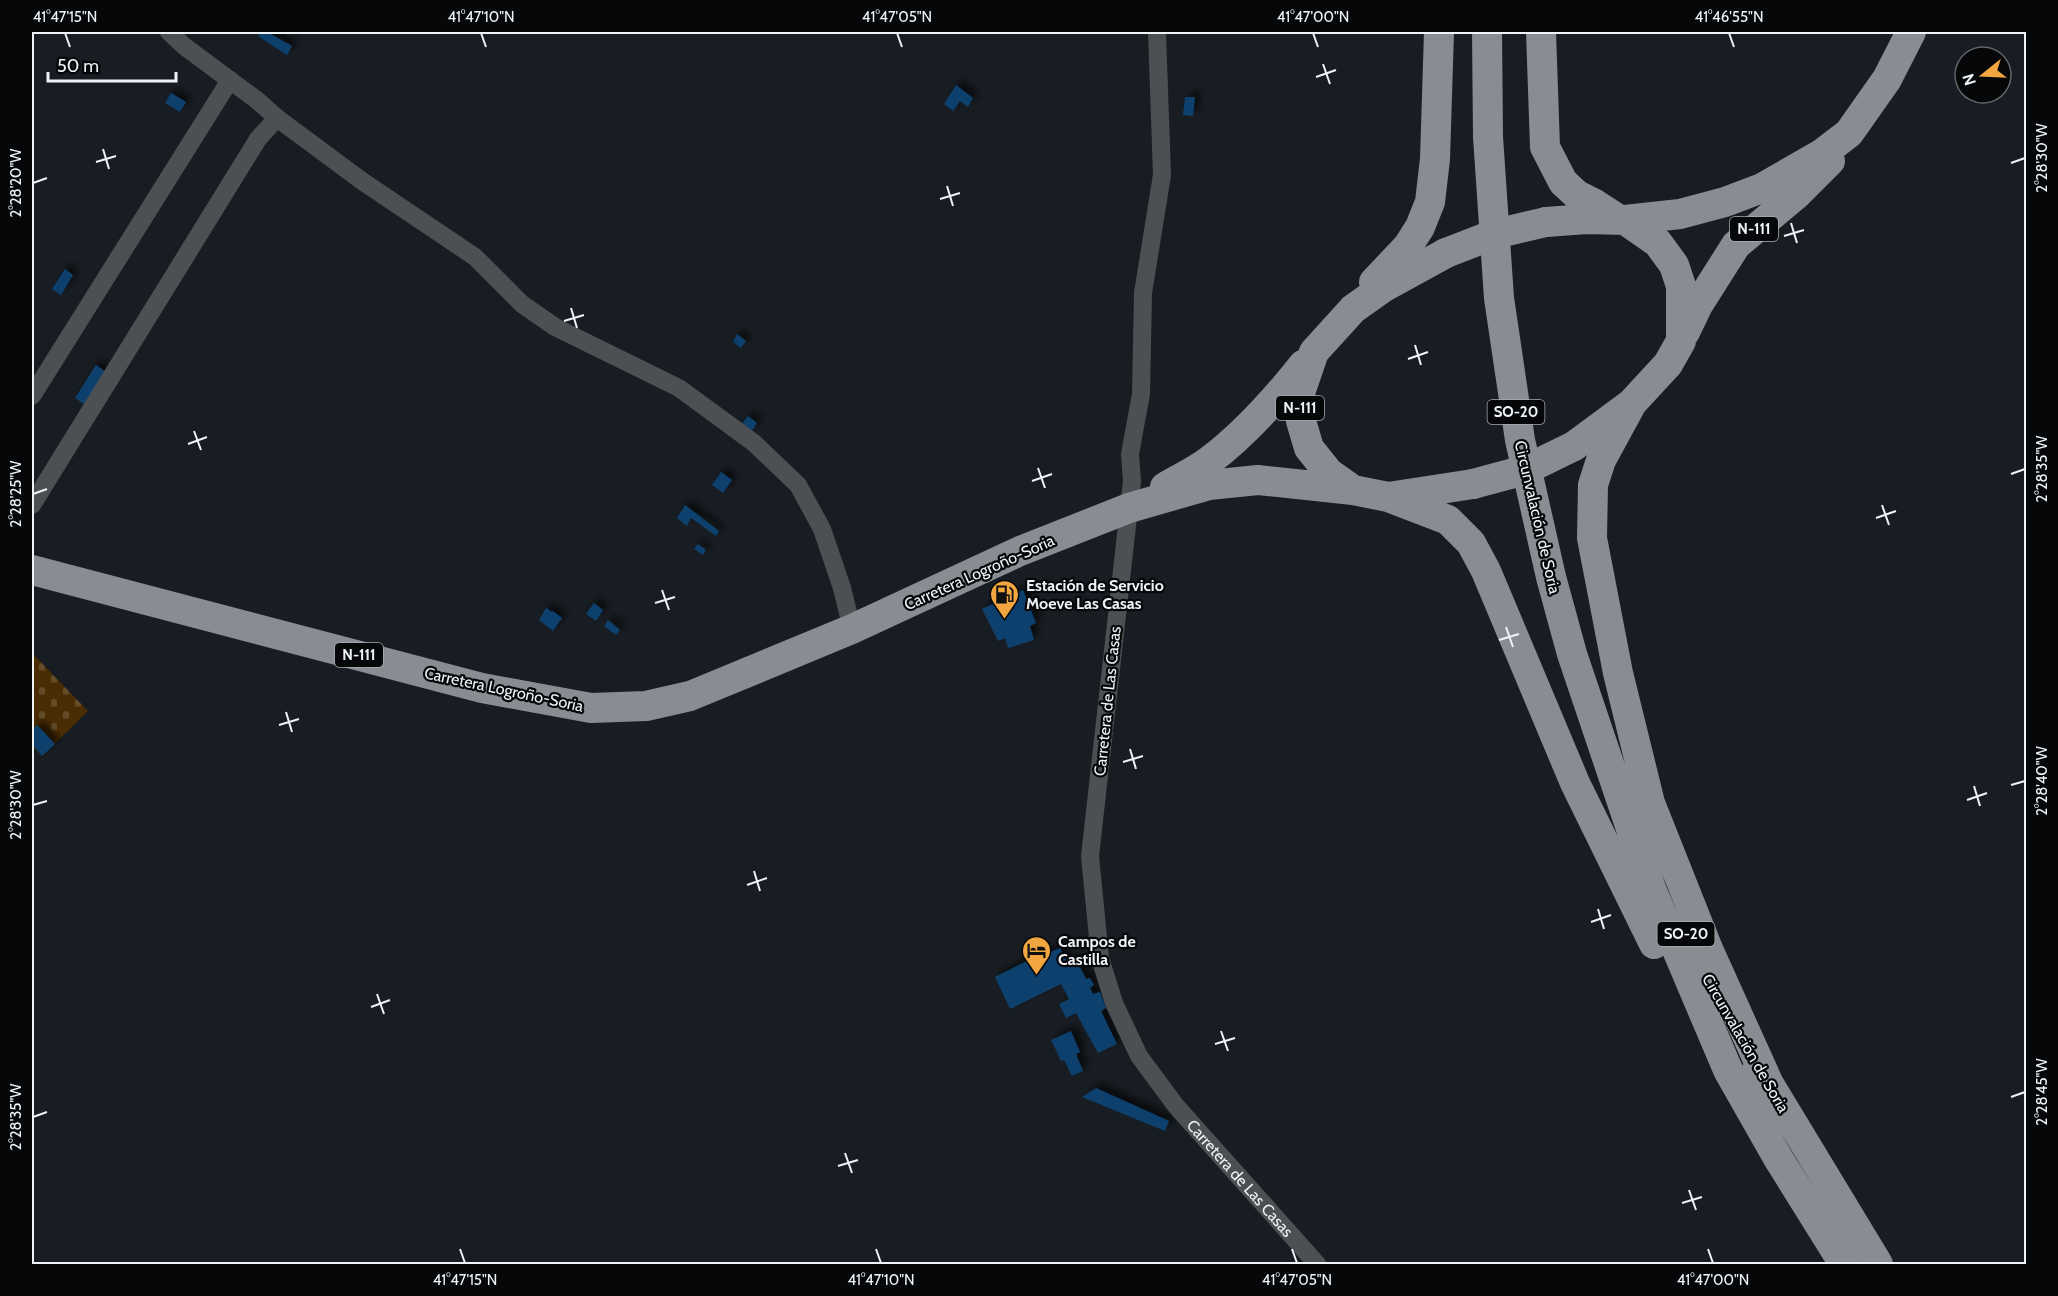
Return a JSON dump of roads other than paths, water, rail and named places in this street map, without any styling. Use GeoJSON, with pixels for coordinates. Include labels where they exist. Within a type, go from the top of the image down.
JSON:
{"type":"FeatureCollection","features":[{"type":"Feature","properties":{"kind":"highway"},"geometry":{"type":"LineString","coordinates":[[1353,309],[1408,246],[1420,227],[1430,202],[1435,159],[1439,32]]}},
{"type":"Feature","properties":{"kind":"highway","name":"Circunvalación de Soria"},"geometry":{"type":"LineString","coordinates":[[1487,32],[1488,137],[1499,298],[1520,440],[1551,577],[1572,654],[1652,891],[1728,1070],[1778,1158],[1844,1264]]}},
{"type":"Feature","properties":{"kind":"highway"},"geometry":{"type":"LineString","coordinates":[[1541,32],[1545,147],[1563,182],[1577,195],[1658,243],[1674,265],[1681,285],[1681,341]]}},
{"type":"Feature","properties":{"kind":"highway","name":"N-111"},"geometry":{"type":"LineString","coordinates":[[1849,133],[1823,153],[1762,188],[1725,202],[1680,214],[1546,222],[1495,234],[1446,253],[1384,287],[1353,309],[1314,352],[1300,393],[1301,421],[1309,448],[1329,474],[1353,490],[1388,497],[1473,484],[1525,470],[1574,446],[1632,403],[1668,364],[1698,305],[1736,244],[1797,194],[1828,164],[1887,79],[1911,32]]}},
{"type":"Feature","properties":{"kind":"highway","name":"Carretera Logroño-Soria"},"geometry":{"type":"LineString","coordinates":[[1129,508],[1209,461],[1247,428],[1281,393],[1314,352]]}},
{"type":"Feature","properties":{"kind":"highway","name":"SO-20"},"geometry":{"type":"LineString","coordinates":[[1632,403],[1600,460],[1593,485],[1592,538],[1618,673],[1650,803],[1708,949],[1768,1082]]}},
{"type":"Feature","properties":{"kind":"highway","name":"Carretera Logroño-Soria"},"geometry":{"type":"LineString","coordinates":[[32,570],[482,688],[591,708],[646,706],[690,696],[852,629],[1020,551],[1129,508],[1209,485],[1258,480],[1353,490]]}},
{"type":"Feature","properties":{"kind":"highway","name":"SO-20"},"geometry":{"type":"LineString","coordinates":[[1388,497],[1448,520],[1471,543],[1486,571],[1575,783],[1645,927],[1689,1009],[1728,1070]]}},
{"type":"Feature","properties":{"kind":"highway","name":"Circunvalación de Soria"},"geometry":{"type":"LineString","coordinates":[[1615,780],[1661,882],[1724,1010],[1878,1264]]}},
{"type":"Feature","properties":{"kind":"street"},"geometry":{"type":"LineString","coordinates":[[170,32],[277,118],[362,181],[475,257],[522,304],[555,327],[679,388],[754,443],[798,485],[822,529],[842,588],[852,629]]}},
{"type":"Feature","properties":{"kind":"street","name":"Carretera de Las Casas"},"geometry":{"type":"LineString","coordinates":[[1157,32],[1162,175],[1143,293],[1141,394],[1130,454],[1132,481],[1090,856],[1100,958],[1114,1003],[1139,1056],[1176,1107],[1317,1264]]}},
{"type":"Feature","properties":{"kind":"street"},"geometry":{"type":"LineString","coordinates":[[32,396],[230,80]]}},
{"type":"Feature","properties":{"kind":"street"},"geometry":{"type":"LineString","coordinates":[[32,505],[258,139],[277,118]]}},
{"type":"Feature","properties":{"kind":"place","name":"Estación de Servicio Moeve Las Casas"},"geometry":{"type":"Point","coordinates":[1005,620]}},
{"type":"Feature","properties":{"kind":"place","name":"Campos de Castilla"},"geometry":{"type":"Point","coordinates":[1037,976]}}]}
